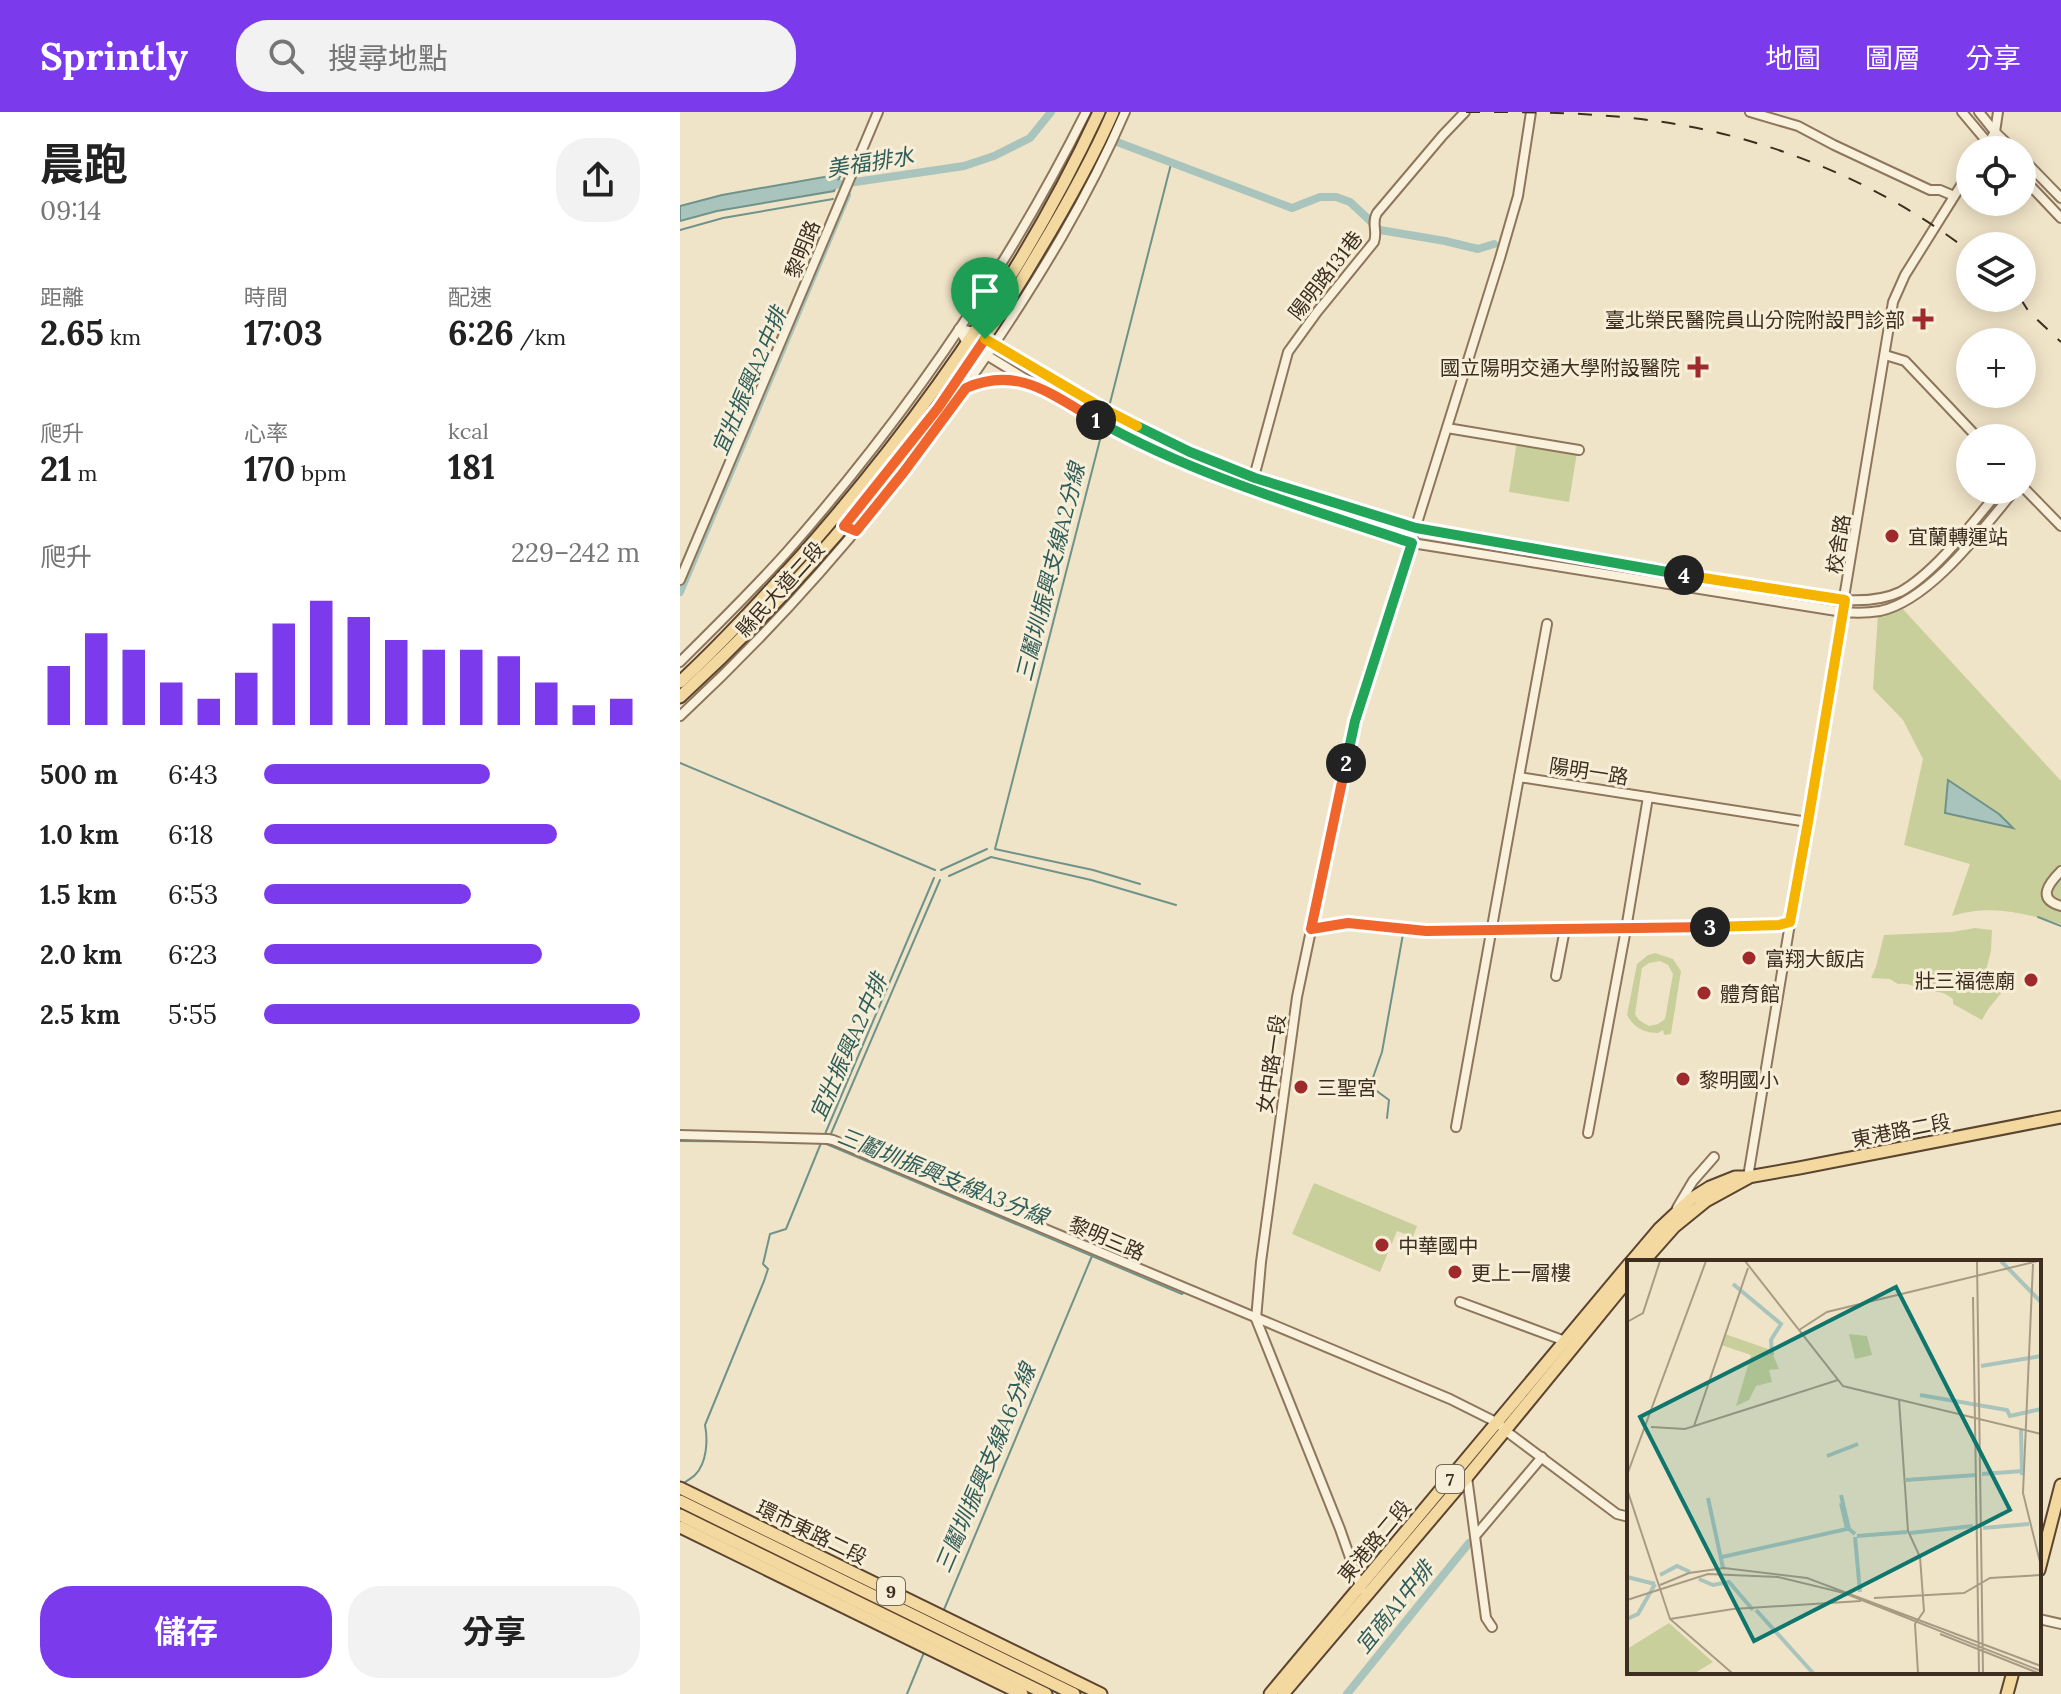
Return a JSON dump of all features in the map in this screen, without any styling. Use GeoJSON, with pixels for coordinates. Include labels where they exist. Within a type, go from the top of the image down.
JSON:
{"type":"FeatureCollection","features":[{"type":"Feature","properties":{"kind":"main road","name":"縣民大道二段"},"geometry":{"type":"LineString","coordinates":[[680,697],[771,608],[844,526],[983,352],[985,338],[1099,112]]}},
{"type":"Feature","properties":{"kind":"main road","name":"縣民大道二段"},"geometry":{"type":"LineString","coordinates":[[680,682],[760,602],[832,521],[967,343],[985,338],[1080,179],[1113,112]]}},
{"type":"Feature","properties":{"kind":"main road","name":"東港路二段"},"geometry":{"type":"LineString","coordinates":[[1633,1260],[1671,1216],[1710,1187],[1735,1177],[1957,1139],[2061,1117]]}},
{"type":"Feature","properties":{"kind":"main road","name":"東港路二段"},"geometry":{"type":"LineString","coordinates":[[1645,1260],[1674,1227],[1706,1201],[1748,1177]]}},
{"type":"Feature","properties":{"kind":"main road","name":"東港路二段"},"geometry":{"type":"LineString","coordinates":[[1502,1427],[1565,1341],[1627,1267]]}},
{"type":"Feature","properties":{"kind":"main road","name":"東港路二段"},"geometry":{"type":"LineString","coordinates":[[1270,1694],[1360,1586],[1627,1281]]}},
{"type":"Feature","properties":{"kind":"main road","name":"東港路二段"},"geometry":{"type":"LineString","coordinates":[[1283,1694],[1364,1599],[1462,1473]]}},
{"type":"Feature","properties":{"kind":"main road"},"geometry":{"type":"LineString","coordinates":[[2041,1562],[2061,1485]]}},
{"type":"Feature","properties":{"kind":"main road","name":"環市東路二段"},"geometry":{"type":"LineString","coordinates":[[680,1488],[1101,1694]]}},
{"type":"Feature","properties":{"kind":"main road","name":"環市東路二段"},"geometry":{"type":"LineString","coordinates":[[680,1501],[1074,1694]]}},
{"type":"Feature","properties":{"kind":"main road","name":"9"},"geometry":{"type":"LineString","coordinates":[[680,1515],[1046,1694]]}},
{"type":"Feature","properties":{"kind":"main road","name":"9"},"geometry":{"type":"LineString","coordinates":[[680,1527],[1022,1694]]}},
{"type":"Feature","properties":{"kind":"main road"},"geometry":{"type":"LineString","coordinates":[[2007,1694],[2012,1674]]}},
{"type":"Feature","properties":{"kind":"street","name":"黎明路"},"geometry":{"type":"LineString","coordinates":[[680,580],[878,112]]}},
{"type":"Feature","properties":{"kind":"street","name":"縣民大道二段"},"geometry":{"type":"LineString","coordinates":[[680,662],[810,525],[905,408],[992,279],[1086,112]]}},
{"type":"Feature","properties":{"kind":"street","name":"縣民大道二段"},"geometry":{"type":"LineString","coordinates":[[985,338],[1028,294],[1086,194],[1125,112]]}},
{"type":"Feature","properties":{"kind":"street","name":"陽明路131巷"},"geometry":{"type":"LineString","coordinates":[[1254,481],[1288,352],[1374,242],[1376,233],[1373,222],[1377,213],[1465,112]]}},
{"type":"Feature","properties":{"kind":"street","name":"女中路一段"},"geometry":{"type":"LineString","coordinates":[[1364,1599],[1256,1319],[1263,1248],[1297,997],[1355,721],[1518,196],[1531,112]]}},
{"type":"Feature","properties":{"kind":"street"},"geometry":{"type":"LineString","coordinates":[[1962,112],[1979,136]]}},
{"type":"Feature","properties":{"kind":"street"},"geometry":{"type":"LineString","coordinates":[[1979,112],[1999,136]]}},
{"type":"Feature","properties":{"kind":"street"},"geometry":{"type":"LineString","coordinates":[[1993,136],[1998,112]]}},
{"type":"Feature","properties":{"kind":"street"},"geometry":{"type":"LineString","coordinates":[[1756,113],[1798,126],[1930,190],[1940,190],[1954,196]]}},
{"type":"Feature","properties":{"kind":"street"},"geometry":{"type":"LineString","coordinates":[[2036,172],[2061,198]]}},
{"type":"Feature","properties":{"kind":"street"},"geometry":{"type":"LineString","coordinates":[[2036,192],[2061,218]]}},
{"type":"Feature","properties":{"kind":"street","name":"校舍路"},"geometry":{"type":"LineString","coordinates":[[1748,1177],[1893,302],[1898,287],[1956,193]]}},
{"type":"Feature","properties":{"kind":"street"},"geometry":{"type":"LineString","coordinates":[[959,329],[985,338],[1130,423],[1254,481],[1416,528],[1665,572],[1845,600],[1879,598],[1892,595],[1923,575],[1988,504]]}},
{"type":"Feature","properties":{"kind":"street"},"geometry":{"type":"LineString","coordinates":[[959,329],[967,343],[1045,391]]}},
{"type":"Feature","properties":{"kind":"street","name":"縣民大道二段"},"geometry":{"type":"LineString","coordinates":[[680,716],[770,628],[856,531],[966,388],[983,352]]}},
{"type":"Feature","properties":{"kind":"street"},"geometry":{"type":"LineString","coordinates":[[1885,355],[1905,361],[1965,424]]}},
{"type":"Feature","properties":{"kind":"street"},"geometry":{"type":"LineString","coordinates":[[966,388],[991,379],[1005,378],[1032,384],[1183,464],[1250,490],[1412,543],[1843,612],[1881,611],[1916,594],[1967,547],[2003,504]]}},
{"type":"Feature","properties":{"kind":"street"},"geometry":{"type":"LineString","coordinates":[[1447,428],[1579,450]]}},
{"type":"Feature","properties":{"kind":"street"},"geometry":{"type":"LineString","coordinates":[[2036,500],[2061,526]]}},
{"type":"Feature","properties":{"kind":"street"},"geometry":{"type":"LineString","coordinates":[[844,526],[856,531]]}},
{"type":"Feature","properties":{"kind":"street","name":"陽明一路"},"geometry":{"type":"LineString","coordinates":[[1547,624],[1519,777],[1808,822]]}},
{"type":"Feature","properties":{"kind":"street"},"geometry":{"type":"LineString","coordinates":[[1456,1127],[1519,777]]}},
{"type":"Feature","properties":{"kind":"street"},"geometry":{"type":"LineString","coordinates":[[1588,1133],[1648,797]]}},
{"type":"Feature","properties":{"kind":"street"},"geometry":{"type":"LineString","coordinates":[[2061,871],[2047,890],[2050,900],[2061,906]]}},
{"type":"Feature","properties":{"kind":"street"},"geometry":{"type":"LineString","coordinates":[[1311,929],[1348,923],[1426,931],[1626,929],[1779,925],[1790,922]]}},
{"type":"Feature","properties":{"kind":"street"},"geometry":{"type":"LineString","coordinates":[[1556,976],[1565,929]]}},
{"type":"Feature","properties":{"kind":"street","name":"黎明三路"},"geometry":{"type":"LineString","coordinates":[[680,1135],[828,1139],[1450,1399],[1502,1427],[1617,1514],[1627,1516]]}},
{"type":"Feature","properties":{"kind":"street"},"geometry":{"type":"LineString","coordinates":[[1671,1216],[1693,1181],[1714,1157]]}},
{"type":"Feature","properties":{"kind":"street"},"geometry":{"type":"LineString","coordinates":[[1460,1302],[1565,1341]]}},
{"type":"Feature","properties":{"kind":"street"},"geometry":{"type":"LineString","coordinates":[[1476,1535],[1542,1457]]}},
{"type":"Feature","properties":{"kind":"street"},"geometry":{"type":"LineString","coordinates":[[1462,1473],[1476,1535],[1486,1618],[1492,1627]]}},
{"type":"Feature","properties":{"kind":"street"},"geometry":{"type":"LineString","coordinates":[[2041,1619],[2061,1624]]}},
{"type":"Feature","properties":{"kind":"green space"},"geometry":{"type":"Polygon","coordinates":[[[1517,441],[1577,452],[1569,502],[1509,492],[1517,441]]]}},
{"type":"Feature","properties":{"kind":"green space"},"geometry":{"type":"Polygon","coordinates":[[[1901,607],[2061,781],[2061,924],[1994,910],[1952,916],[1970,864],[1904,845],[1923,759],[1903,720],[1873,689],[1878,615],[1901,607]]]}},
{"type":"Feature","properties":{"kind":"green space"},"geometry":{"type":"Polygon","coordinates":[[[1975,928],[1992,930],[1986,970],[2005,979],[2006,987],[1982,1020],[1953,1004],[1953,999],[1942,993],[1898,984],[1890,979],[1871,978],[1884,935],[1975,928]]]}},
{"type":"Feature","properties":{"kind":"green space"},"geometry":{"type":"Polygon","coordinates":[[[1655,953],[1673,959],[1681,971],[1671,1034],[1664,1035],[1663,1030],[1658,1033],[1644,1031],[1627,1015],[1637,964],[1655,953]],[[1660,961],[1642,968],[1635,1014],[1649,1026],[1665,1019],[1673,974],[1668,965],[1660,961]]]}},
{"type":"Feature","properties":{"kind":"green space"},"geometry":{"type":"Polygon","coordinates":[[[1314,1183],[1417,1226],[1413,1237],[1397,1231],[1380,1272],[1292,1234],[1314,1183]]]}},
{"type":"Feature","properties":{"kind":"water"},"geometry":{"type":"Polygon","coordinates":[[[841,174],[834,191],[717,211],[680,221],[680,206],[722,195],[841,174]]]}},
{"type":"Feature","properties":{"kind":"water"},"geometry":{"type":"Polygon","coordinates":[[[1948,780],[1999,814],[2013,828],[1945,813],[1948,780]]]}},
{"type":"Feature","properties":{"kind":"waterway","name":"美福排水"},"geometry":{"type":"LineString","coordinates":[[828,186],[964,166],[994,156],[1030,138],[1051,112]]}},
{"type":"Feature","properties":{"kind":"waterway"},"geometry":{"type":"LineString","coordinates":[[1117,142],[1292,208],[1320,197],[1336,197],[1350,202],[1380,230],[1478,249],[1494,244]]}},
{"type":"Feature","properties":{"kind":"waterway","name":"三鬮圳振興支線A2分線"},"geometry":{"type":"LineString","coordinates":[[1109,407],[1171,164]]}},
{"type":"Feature","properties":{"kind":"waterway"},"geometry":{"type":"LineString","coordinates":[[680,568],[850,166]]}},
{"type":"Feature","properties":{"kind":"waterway","name":"宜壯振興A2中排"},"geometry":{"type":"LineString","coordinates":[[680,592],[847,195]]}},
{"type":"Feature","properties":{"kind":"waterway"},"geometry":{"type":"LineString","coordinates":[[680,230],[723,218],[833,199]]}},
{"type":"Feature","properties":{"kind":"waterway","name":"三鬮圳振興支線A2分線"},"geometry":{"type":"LineString","coordinates":[[1103,428],[995,849],[1093,870],[1140,884]]}},
{"type":"Feature","properties":{"kind":"waterway"},"geometry":{"type":"LineString","coordinates":[[680,763],[935,870]]}},
{"type":"Feature","properties":{"kind":"waterway","name":"三鬮圳振興支線A2分線"},"geometry":{"type":"LineString","coordinates":[[941,870],[987,849]]}},
{"type":"Feature","properties":{"kind":"waterway"},"geometry":{"type":"LineString","coordinates":[[949,876],[991,857],[1091,880],[1176,905]]}},
{"type":"Feature","properties":{"kind":"waterway","name":"三鬮圳振興支線A2分線"},"geometry":{"type":"LineString","coordinates":[[825,1134],[934,878]]}},
{"type":"Feature","properties":{"kind":"waterway","name":"宜壯振興A2中排"},"geometry":{"type":"LineString","coordinates":[[830,1136],[940,880]]}},
{"type":"Feature","properties":{"kind":"waterway"},"geometry":{"type":"LineString","coordinates":[[2038,917],[2061,926]]}},
{"type":"Feature","properties":{"kind":"waterway","name":"三鬮圳振興支線A3分線"},"geometry":{"type":"LineString","coordinates":[[1387,1118],[1389,1100],[1370,1086],[1382,1052],[1403,934]]}},
{"type":"Feature","properties":{"kind":"waterway","name":"宜壯振興A2中排"},"geometry":{"type":"LineString","coordinates":[[680,1131],[824,1135]]}},
{"type":"Feature","properties":{"kind":"waterway","name":"三鬮圳振興支線A3分線"},"geometry":{"type":"LineString","coordinates":[[680,1141],[786,1142]]}},
{"type":"Feature","properties":{"kind":"waterway"},"geometry":{"type":"LineString","coordinates":[[684,1483],[695,1475],[702,1464],[706,1444],[705,1425],[764,1281],[768,1269],[763,1264],[770,1234],[786,1229],[821,1143]]}},
{"type":"Feature","properties":{"kind":"waterway","name":"三鬮圳振興支線A3分線"},"geometry":{"type":"LineString","coordinates":[[824,1143],[1183,1293]]}},
{"type":"Feature","properties":{"kind":"waterway","name":"三鬮圳振興支線A6分線"},"geometry":{"type":"LineString","coordinates":[[943,1612],[1092,1256]]}},
{"type":"Feature","properties":{"kind":"waterway","name":"宜商A1中排"},"geometry":{"type":"LineString","coordinates":[[1347,1694],[1469,1543]]}},
{"type":"Feature","properties":{"kind":"waterway","name":"三鬮圳振興支線A6分線"},"geometry":{"type":"LineString","coordinates":[[907,1694],[925,1650]]}},
{"type":"Feature","properties":{"kind":"railway"},"geometry":{"type":"LineString","coordinates":[[1466,112],[1625,117],[1734,137],[1776,149],[1858,183],[1897,203],[1956,242]]}},
{"type":"Feature","properties":{"kind":"railway"},"geometry":{"type":"LineString","coordinates":[[2029,312],[2061,342]]}},
{"type":"Feature","properties":{"kind":"place","name":"臺北榮民醫院員山分院附設門診部"},"geometry":{"type":"Point","coordinates":[1923,319]}},
{"type":"Feature","properties":{"kind":"place","name":"國立陽明交通大學附設醫院"},"geometry":{"type":"Point","coordinates":[1698,367]}},
{"type":"Feature","properties":{"kind":"place","name":"宜蘭轉運站"},"geometry":{"type":"Point","coordinates":[1892,536]}},
{"type":"Feature","properties":{"kind":"place","name":"富翔大飯店"},"geometry":{"type":"Point","coordinates":[1749,958]}},
{"type":"Feature","properties":{"kind":"place","name":"壯三福德廟"},"geometry":{"type":"Point","coordinates":[2031,980]}},
{"type":"Feature","properties":{"kind":"place","name":"體育館"},"geometry":{"type":"Point","coordinates":[1704,993]}},
{"type":"Feature","properties":{"kind":"place","name":"黎明國小"},"geometry":{"type":"Point","coordinates":[1683,1079]}},
{"type":"Feature","properties":{"kind":"place","name":"三聖宮"},"geometry":{"type":"Point","coordinates":[1301,1087]}},
{"type":"Feature","properties":{"kind":"place","name":"中華國中"},"geometry":{"type":"Point","coordinates":[1382,1245]}},
{"type":"Feature","properties":{"kind":"place","name":"更上一層樓"},"geometry":{"type":"Point","coordinates":[1455,1272]}},
{"type":"Feature","properties":{"kind":"route"},"geometry":{"type":"LineString","coordinates":[[985,339],[1104,409],[1190,452],[1255,478],[1416,528],[1845,600],[1790,922],[1779,925],[1626,929],[1426,931],[1348,923],[1311,929],[1355,721],[1412,543],[1250,490],[1183,464],[1032,384],[1005,378],[991,379],[966,388],[856,531],[844,526],[938,408],[985,339]]}}]}
